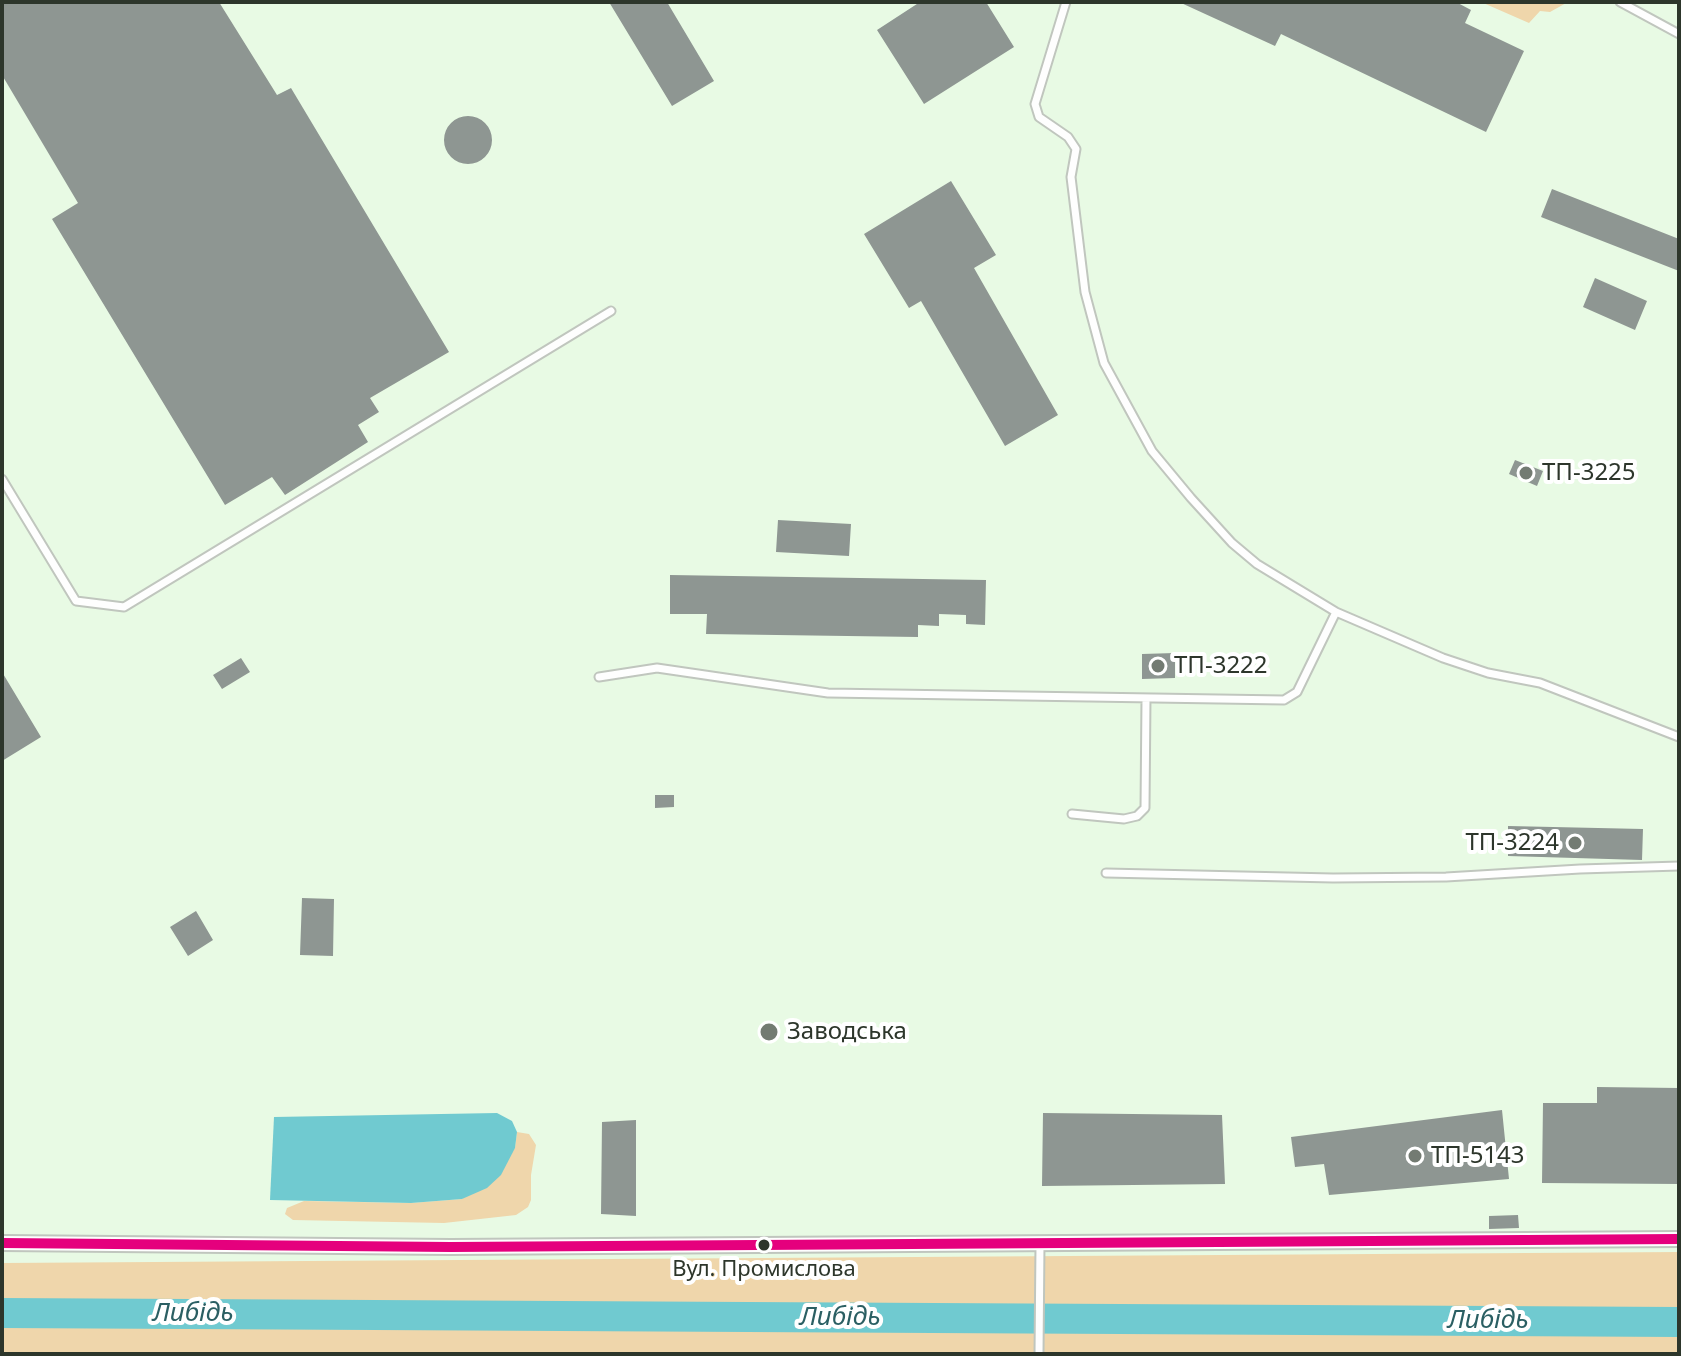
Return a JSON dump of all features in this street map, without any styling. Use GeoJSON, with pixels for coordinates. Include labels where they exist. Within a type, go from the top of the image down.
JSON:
{"type":"FeatureCollection","features":[{"type":"Feature","properties":{"kind":"street"},"geometry":{"type":"LineString","coordinates":[[2,1243],[436,1247],[1679,1239]]}},
{"type":"Feature","properties":{"kind":"lane"},"geometry":{"type":"LineString","coordinates":[[1066,2],[1035,104],[1039,117],[1068,137],[1076,149],[1071,177],[1085,292],[1104,363],[1152,451],[1222,532],[1257,564],[1336,612],[1443,658],[1488,673],[1540,683],[1679,737]]}},
{"type":"Feature","properties":{"kind":"lane"},"geometry":{"type":"LineString","coordinates":[[1620,2],[1679,34]]}},
{"type":"Feature","properties":{"kind":"lane"},"geometry":{"type":"LineString","coordinates":[[2,479],[76,601],[124,607],[611,311]]}},
{"type":"Feature","properties":{"kind":"lane"},"geometry":{"type":"LineString","coordinates":[[599,677],[657,668],[806,691],[1284,700],[1297,692],[1336,612]]}},
{"type":"Feature","properties":{"kind":"lane"},"geometry":{"type":"LineString","coordinates":[[1072,814],[1124,819],[1137,816],[1145,808],[1146,698]]}},
{"type":"Feature","properties":{"kind":"lane"},"geometry":{"type":"LineString","coordinates":[[1106,873],[1432,878],[1679,866]]}},
{"type":"Feature","properties":{"kind":"lane"},"geometry":{"type":"LineString","coordinates":[[1039,1351],[1040,1244]]}},
{"type":"Feature","properties":{"kind":"shaded area"},"geometry":{"type":"Polygon","coordinates":[[[2,2],[1679,2],[1679,1354],[2,1354],[2,2]]]}},
{"type":"Feature","properties":{"kind":"shaded area"},"geometry":{"type":"Polygon","coordinates":[[[1481,2],[1568,2],[1550,12],[1540,11],[1529,23],[1481,2]]]}},
{"type":"Feature","properties":{"kind":"shaded area"},"geometry":{"type":"Polygon","coordinates":[[[517,1132],[529,1134],[536,1145],[531,1200],[528,1207],[516,1215],[444,1223],[293,1220],[285,1214],[287,1208],[304,1201],[411,1203],[462,1199],[515,1148],[517,1132]]]}},
{"type":"Feature","properties":{"kind":"shaded area"},"geometry":{"type":"Polygon","coordinates":[[[1679,1252],[1679,1354],[2,1354],[2,1263],[1679,1252]]]}},
{"type":"Feature","properties":{"kind":"water"},"geometry":{"type":"Polygon","coordinates":[[[497,1113],[512,1121],[517,1132],[515,1148],[501,1175],[487,1188],[462,1199],[411,1203],[270,1200],[274,1117],[497,1113]]]}},
{"type":"Feature","properties":{"kind":"building"},"geometry":{"type":"Polygon","coordinates":[[[2,2],[219,2],[277,95],[291,88],[449,352],[370,398],[379,412],[358,425],[368,442],[285,495],[272,477],[225,505],[52,219],[78,203],[2,75],[2,2]]]}},
{"type":"Feature","properties":{"kind":"building"},"geometry":{"type":"Polygon","coordinates":[[[609,2],[667,2],[714,81],[672,106],[609,2]]]}},
{"type":"Feature","properties":{"kind":"building"},"geometry":{"type":"Polygon","coordinates":[[[920,2],[986,2],[1014,47],[924,104],[877,30],[920,2]]]}},
{"type":"Feature","properties":{"kind":"building"},"geometry":{"type":"Polygon","coordinates":[[[1179,2],[1456,2],[1471,10],[1465,23],[1524,51],[1486,132],[1281,34],[1275,46],[1179,2]]]}},
{"type":"Feature","properties":{"kind":"building"},"geometry":{"type":"Polygon","coordinates":[[[468,116],[485,123],[492,140],[485,157],[468,164],[451,157],[444,140],[451,123],[468,116]]]}},
{"type":"Feature","properties":{"kind":"building"},"geometry":{"type":"Polygon","coordinates":[[[951,181],[996,255],[974,268],[1058,415],[1005,446],[921,301],[909,308],[864,234],[951,181]]]}},
{"type":"Feature","properties":{"kind":"building"},"geometry":{"type":"Polygon","coordinates":[[[1552,189],[1679,239],[1679,271],[1541,217],[1552,189]]]}},
{"type":"Feature","properties":{"kind":"building"},"geometry":{"type":"Polygon","coordinates":[[[1595,278],[1647,301],[1635,330],[1583,307],[1595,278]]]}},
{"type":"Feature","properties":{"kind":"building","name":"ТП-3225"},"geometry":{"type":"Polygon","coordinates":[[[1515,460],[1543,471],[1537,486],[1509,474],[1515,460]]]}},
{"type":"Feature","properties":{"kind":"building"},"geometry":{"type":"Polygon","coordinates":[[[778,520],[851,524],[849,556],[776,552],[778,520]]]}},
{"type":"Feature","properties":{"kind":"building"},"geometry":{"type":"Polygon","coordinates":[[[670,575],[986,580],[985,625],[966,624],[966,615],[939,614],[939,626],[918,625],[918,637],[706,634],[707,614],[670,614],[670,575]]]}},
{"type":"Feature","properties":{"kind":"building","name":"ТП-3222"},"geometry":{"type":"Polygon","coordinates":[[[1175,653],[1175,678],[1142,679],[1142,654],[1175,653]]]}},
{"type":"Feature","properties":{"kind":"building"},"geometry":{"type":"Polygon","coordinates":[[[241,658],[250,672],[222,689],[213,675],[241,658]]]}},
{"type":"Feature","properties":{"kind":"building"},"geometry":{"type":"Polygon","coordinates":[[[2,672],[41,737],[2,761],[2,672]]]}},
{"type":"Feature","properties":{"kind":"building"},"geometry":{"type":"Polygon","coordinates":[[[655,795],[674,795],[674,807],[655,808],[655,795]]]}},
{"type":"Feature","properties":{"kind":"building","name":"ТП-3224"},"geometry":{"type":"Polygon","coordinates":[[[1508,826],[1643,829],[1642,860],[1508,856],[1508,826]]]}},
{"type":"Feature","properties":{"kind":"building"},"geometry":{"type":"Polygon","coordinates":[[[302,898],[334,899],[333,956],[300,955],[302,898]]]}},
{"type":"Feature","properties":{"kind":"building"},"geometry":{"type":"Polygon","coordinates":[[[196,911],[213,940],[188,956],[170,927],[196,911]]]}},
{"type":"Feature","properties":{"kind":"building"},"geometry":{"type":"Polygon","coordinates":[[[1597,1087],[1679,1088],[1679,1184],[1542,1183],[1543,1103],[1597,1103],[1597,1087]]]}},
{"type":"Feature","properties":{"kind":"building","name":"ТП-5143"},"geometry":{"type":"Polygon","coordinates":[[[1502,1110],[1509,1179],[1329,1195],[1324,1164],[1295,1167],[1291,1137],[1502,1110]]]}},
{"type":"Feature","properties":{"kind":"building"},"geometry":{"type":"Polygon","coordinates":[[[1043,1113],[1222,1115],[1225,1184],[1042,1186],[1043,1113]]]}},
{"type":"Feature","properties":{"kind":"building"},"geometry":{"type":"Polygon","coordinates":[[[636,1120],[636,1216],[601,1214],[602,1122],[636,1120]]]}},
{"type":"Feature","properties":{"kind":"building"},"geometry":{"type":"Polygon","coordinates":[[[1518,1215],[1519,1228],[1489,1229],[1489,1216],[1518,1215]]]}},
{"type":"Feature","properties":{"kind":"waterway","name":"Либідь"},"geometry":{"type":"LineString","coordinates":[[2,1313],[1679,1322]]}},
{"type":"Feature","properties":{"kind":"transit line"},"geometry":{"type":"LineString","coordinates":[[2,1243],[451,1247],[1679,1239]]}},
{"type":"Feature","properties":{"kind":"place","name":"ТП-3225"},"geometry":{"type":"Point","coordinates":[1526,473]}},
{"type":"Feature","properties":{"kind":"place","name":"ТП-3222"},"geometry":{"type":"Point","coordinates":[1158,666]}},
{"type":"Feature","properties":{"kind":"place","name":"ТП-3224"},"geometry":{"type":"Point","coordinates":[1575,843]}},
{"type":"Feature","properties":{"kind":"place","name":"Заводська"},"geometry":{"type":"Point","coordinates":[769,1032]}},
{"type":"Feature","properties":{"kind":"place","name":"ТП-5143"},"geometry":{"type":"Point","coordinates":[1415,1156]}},
{"type":"Feature","properties":{"kind":"place","name":"Вул. Промислова"},"geometry":{"type":"Point","coordinates":[764,1245]}}]}
